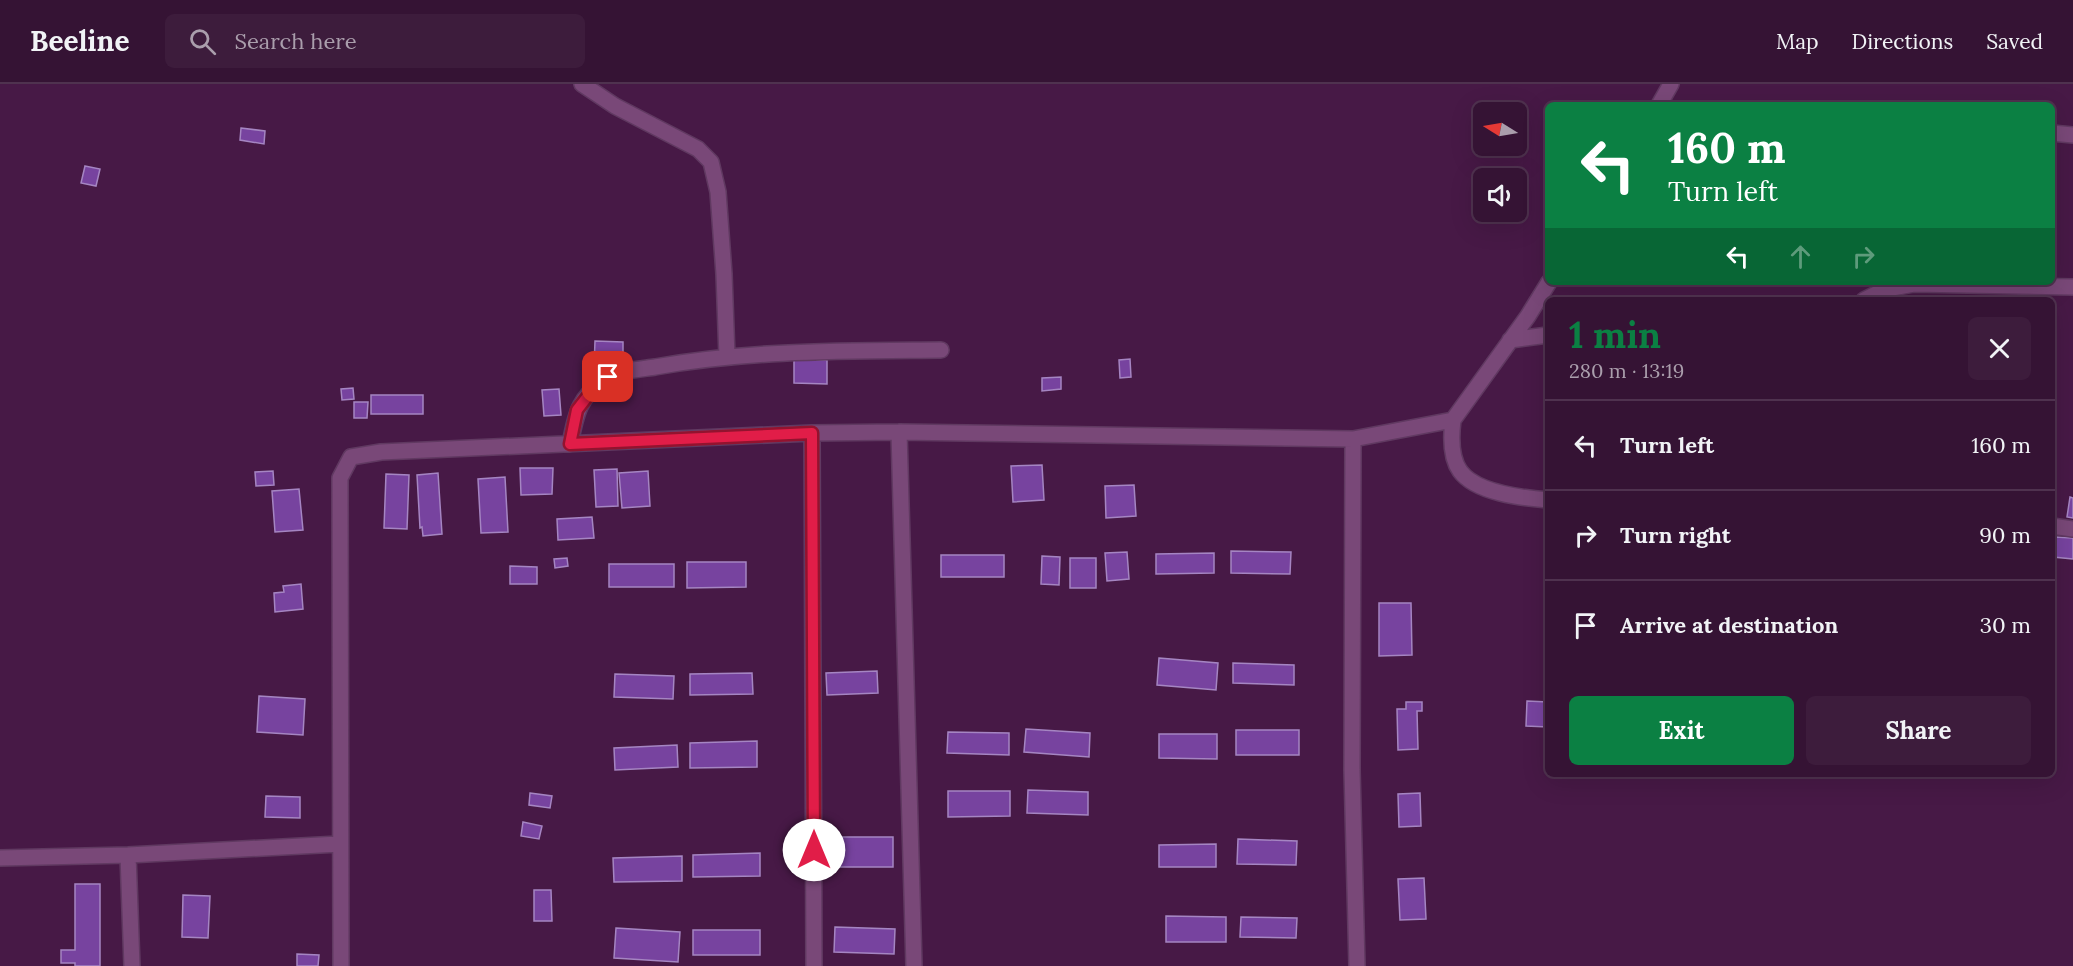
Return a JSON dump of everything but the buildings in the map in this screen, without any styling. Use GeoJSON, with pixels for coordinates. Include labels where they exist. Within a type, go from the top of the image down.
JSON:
{"type":"FeatureCollection","features":[{"type":"Feature","properties":{"kind":"street"},"geometry":{"type":"LineString","coordinates":[[582,84],[615,106],[698,149],[711,162],[718,192],[727,357]]}},
{"type":"Feature","properties":{"kind":"street"},"geometry":{"type":"LineString","coordinates":[[1661,102],[1671,84]]}},
{"type":"Feature","properties":{"kind":"street"},"geometry":{"type":"LineString","coordinates":[[2055,134],[2073,135]]}},
{"type":"Feature","properties":{"kind":"street"},"geometry":{"type":"LineString","coordinates":[[1545,499],[1480,488],[1460,471],[1451,441],[1453,420],[1547,285]]}},
{"type":"Feature","properties":{"kind":"street"},"geometry":{"type":"LineString","coordinates":[[1870,297],[1886,289],[1908,285]]}},
{"type":"Feature","properties":{"kind":"street"},"geometry":{"type":"LineString","coordinates":[[1994,285],[2073,286]]}},
{"type":"Feature","properties":{"kind":"street"},"geometry":{"type":"LineString","coordinates":[[1510,340],[1545,335]]}},
{"type":"Feature","properties":{"kind":"street"},"geometry":{"type":"LineString","coordinates":[[570,444],[577,410],[591,392],[608,377],[694,360],[727,357],[791,352],[941,350]]}},
{"type":"Feature","properties":{"kind":"street"},"geometry":{"type":"LineString","coordinates":[[341,966],[340,478],[351,457],[381,452],[812,433],[899,432],[1353,439],[1453,420]]}},
{"type":"Feature","properties":{"kind":"street"},"geometry":{"type":"LineString","coordinates":[[899,432],[914,966]]}},
{"type":"Feature","properties":{"kind":"street"},"geometry":{"type":"LineString","coordinates":[[812,433],[814,966]]}},
{"type":"Feature","properties":{"kind":"street"},"geometry":{"type":"LineString","coordinates":[[1353,439],[1352,770],[1357,966]]}},
{"type":"Feature","properties":{"kind":"street"},"geometry":{"type":"LineString","coordinates":[[2055,526],[2073,529]]}},
{"type":"Feature","properties":{"kind":"street"},"geometry":{"type":"LineString","coordinates":[[0,858],[129,855],[339,844]]}},
{"type":"Feature","properties":{"kind":"street"},"geometry":{"type":"LineString","coordinates":[[129,855],[132,966]]}},
{"type":"Feature","properties":{"kind":"route"},"geometry":{"type":"LineString","coordinates":[[608,377],[591,392],[577,410],[570,444],[812,433],[814,850]]}}]}
